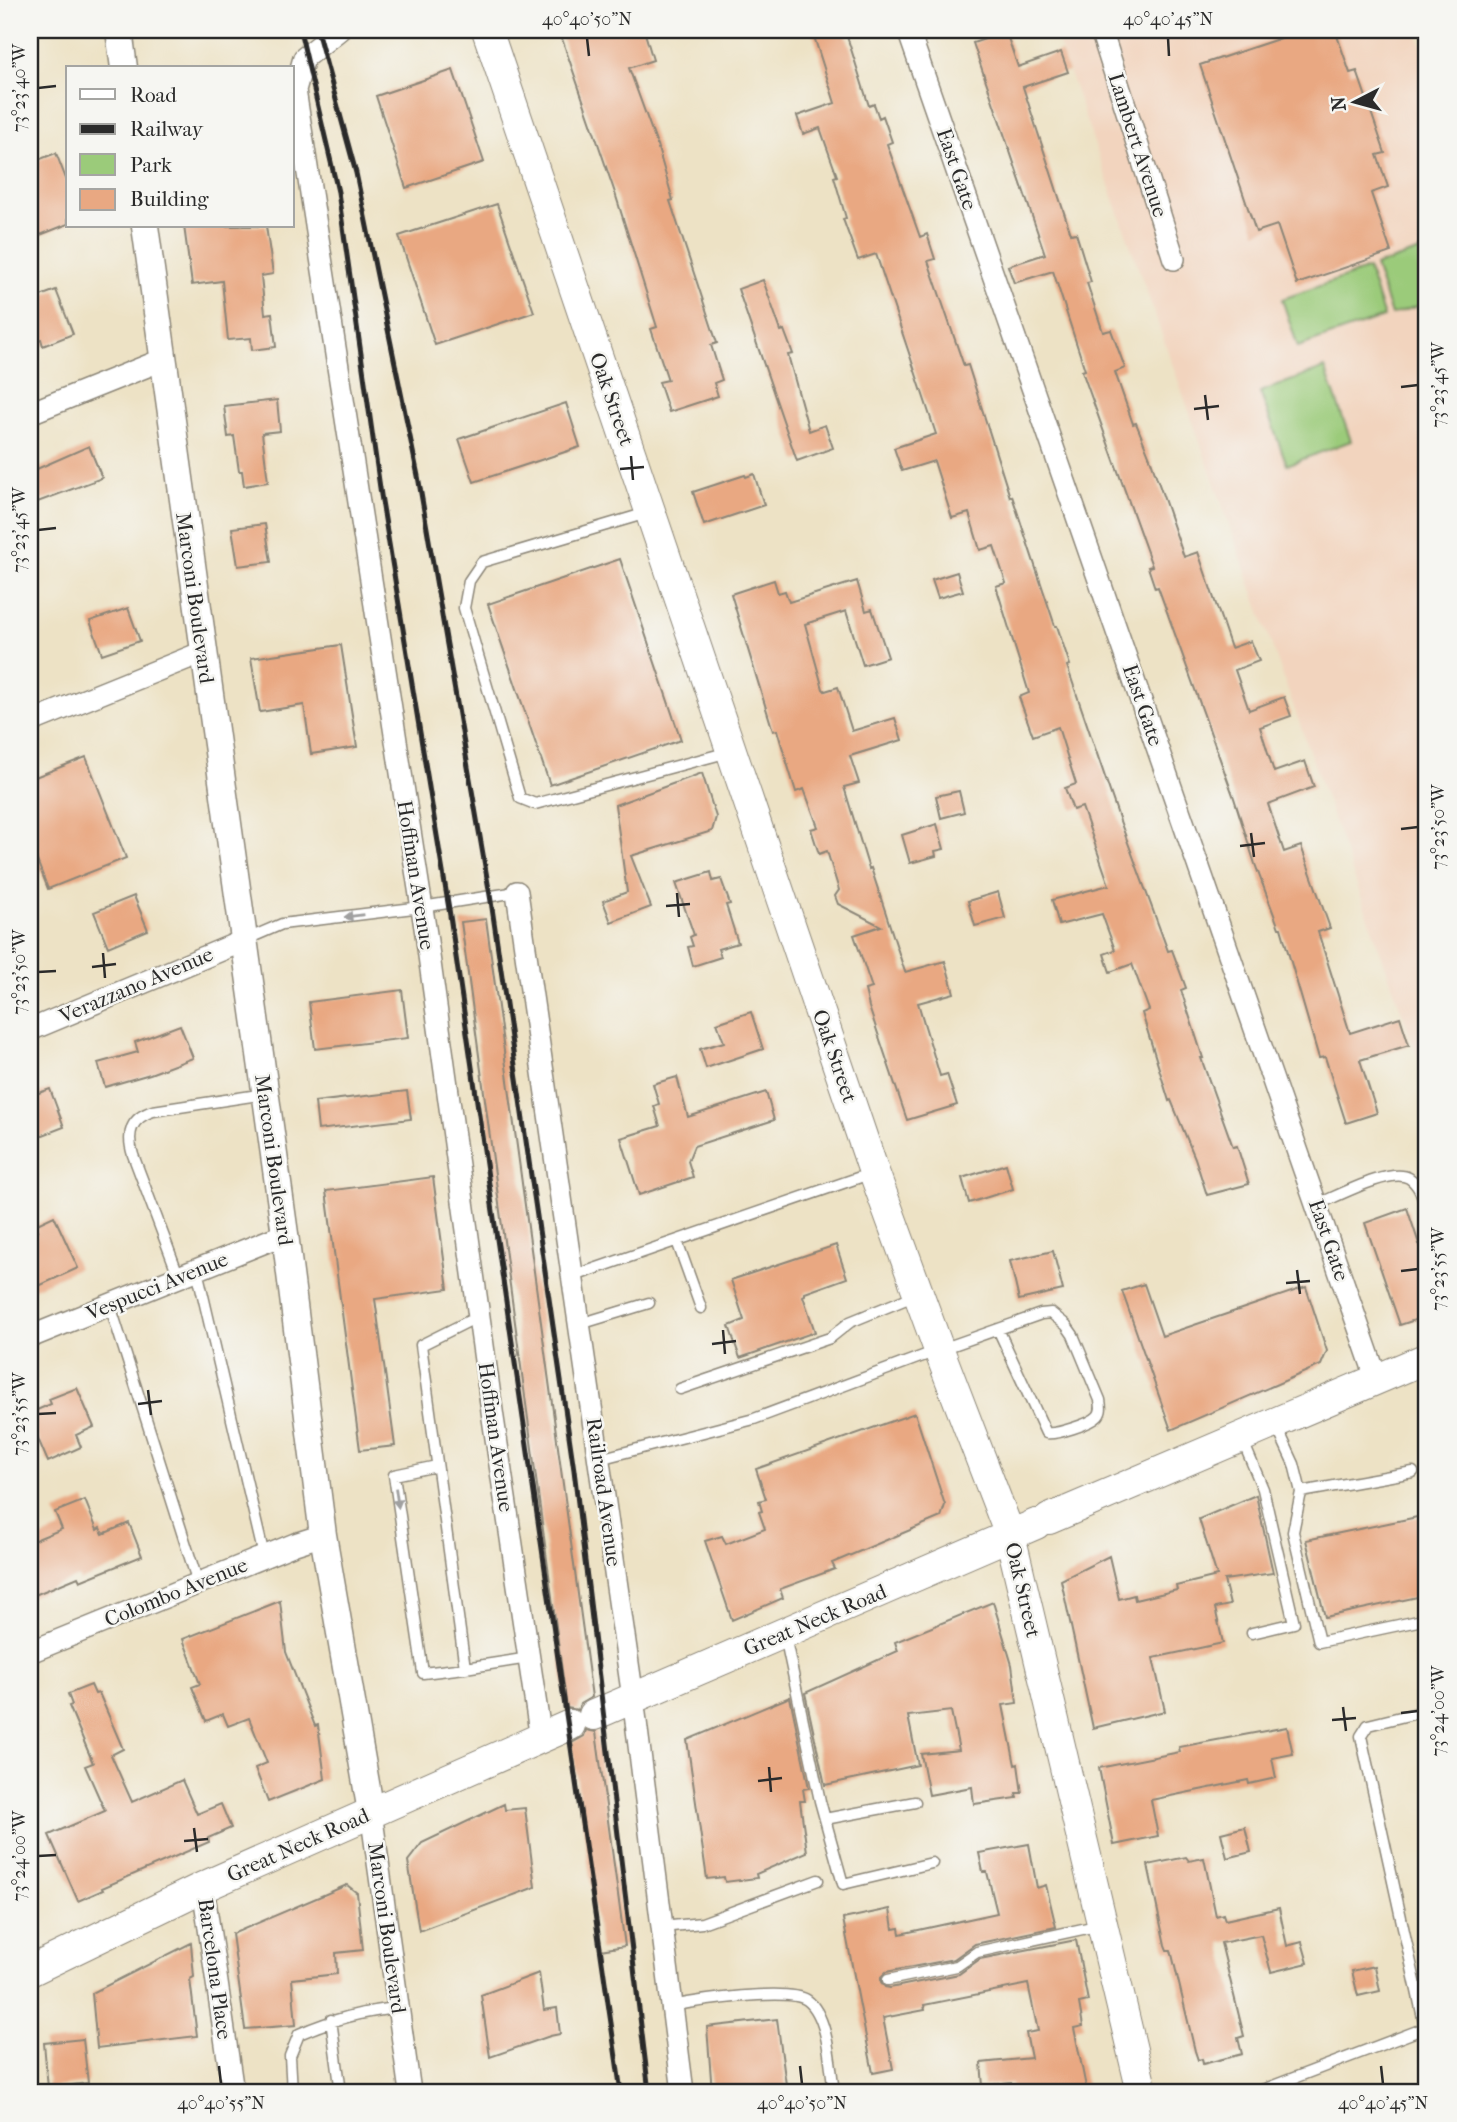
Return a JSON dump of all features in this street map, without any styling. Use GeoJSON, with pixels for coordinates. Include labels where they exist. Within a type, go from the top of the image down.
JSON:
{"type":"FeatureCollection","features":[{"type":"Feature","properties":{"kind":"main road","name":"Oak Street"},"geometry":{"type":"LineString","coordinates":[[487,30],[874,1172],[918,1294],[939,1350],[1032,1526],[1102,1925],[1142,2092]]}},
{"type":"Feature","properties":{"kind":"main road","name":"Great Neck Road"},"geometry":{"type":"LineString","coordinates":[[30,1970],[203,1887],[371,1812],[1427,1358]]}},
{"type":"Feature","properties":{"kind":"street"},"geometry":{"type":"LineString","coordinates":[[119,30],[124,66]]}},
{"type":"Feature","properties":{"kind":"street","name":"Hoffman Avenue"},"geometry":{"type":"LineString","coordinates":[[339,30],[304,58],[295,90],[422,907],[541,1739]]}},
{"type":"Feature","properties":{"kind":"street","name":"East Gate"},"geometry":{"type":"LineString","coordinates":[[908,30],[1377,1380]]}},
{"type":"Feature","properties":{"kind":"street","name":"Lambert Avenue"},"geometry":{"type":"LineString","coordinates":[[1101,30],[1174,259]]}},
{"type":"Feature","properties":{"kind":"street","name":"Marconi Boulevard"},"geometry":{"type":"LineString","coordinates":[[145,228],[285,1234],[323,1535],[371,1812],[411,2092]]}},
{"type":"Feature","properties":{"kind":"street"},"geometry":{"type":"LineString","coordinates":[[30,413],[162,360]]}},
{"type":"Feature","properties":{"kind":"street"},"geometry":{"type":"LineString","coordinates":[[30,722],[203,652]]}},
{"type":"Feature","properties":{"kind":"street","name":"Railroad Avenue"},"geometry":{"type":"LineString","coordinates":[[517,892],[633,1698],[683,2092]]}},
{"type":"Feature","properties":{"kind":"street","name":"Verazzano Avenue"},"geometry":{"type":"LineString","coordinates":[[30,1030],[243,941]]}},
{"type":"Feature","properties":{"kind":"street","name":"Vespucci Avenue"},"geometry":{"type":"LineString","coordinates":[[30,1338],[285,1234]]}},
{"type":"Feature","properties":{"kind":"street","name":"Colombo Avenue"},"geometry":{"type":"LineString","coordinates":[[30,1652],[264,1556],[323,1535]]}},
{"type":"Feature","properties":{"kind":"street","name":"Barcelona Place"},"geometry":{"type":"LineString","coordinates":[[203,1887],[233,2092]]}},
{"type":"Feature","properties":{"kind":"lane"},"geometry":{"type":"LineString","coordinates":[[650,512],[482,562],[469,581],[464,608],[520,799],[535,804],[732,751]]}},
{"type":"Feature","properties":{"kind":"lane"},"geometry":{"type":"LineString","coordinates":[[243,941],[282,925],[517,892]]}},
{"type":"Feature","properties":{"kind":"lane"},"geometry":{"type":"LineString","coordinates":[[264,1556],[188,1274],[128,1141],[129,1130],[142,1114],[265,1094]]}},
{"type":"Feature","properties":{"kind":"lane"},"geometry":{"type":"LineString","coordinates":[[573,1276],[874,1172]]}},
{"type":"Feature","properties":{"kind":"lane"},"geometry":{"type":"LineString","coordinates":[[1316,1205],[1382,1178],[1400,1174],[1410,1178],[1420,1190],[1427,1210]]}},
{"type":"Feature","properties":{"kind":"lane"},"geometry":{"type":"LineString","coordinates":[[677,1241],[701,1308]]}},
{"type":"Feature","properties":{"kind":"lane"},"geometry":{"type":"LineString","coordinates":[[680,1389],[830,1338],[850,1322],[918,1294]]}},
{"type":"Feature","properties":{"kind":"lane"},"geometry":{"type":"LineString","coordinates":[[580,1324],[649,1303]]}},
{"type":"Feature","properties":{"kind":"lane"},"geometry":{"type":"LineString","coordinates":[[110,1305],[198,1583]]}},
{"type":"Feature","properties":{"kind":"lane"},"geometry":{"type":"LineString","coordinates":[[599,1458],[754,1419],[939,1350],[998,1329],[1041,1314],[1051,1313],[1073,1335],[1100,1400],[1102,1409],[1099,1415],[1053,1435],[1046,1433],[998,1329]]}},
{"type":"Feature","properties":{"kind":"lane"},"geometry":{"type":"LineString","coordinates":[[465,1668],[421,1345],[479,1315]]}},
{"type":"Feature","properties":{"kind":"lane"},"geometry":{"type":"LineString","coordinates":[[1275,1423],[1294,1464],[1301,1492],[1293,1532],[1319,1642],[1427,1619]]}},
{"type":"Feature","properties":{"kind":"lane"},"geometry":{"type":"LineString","coordinates":[[1241,1437],[1264,1489],[1294,1623],[1252,1633]]}},
{"type":"Feature","properties":{"kind":"lane"},"geometry":{"type":"LineString","coordinates":[[438,1466],[394,1475],[423,1673],[529,1658]]}},
{"type":"Feature","properties":{"kind":"lane"},"geometry":{"type":"LineString","coordinates":[[1301,1492],[1413,1472]]}},
{"type":"Feature","properties":{"kind":"lane"},"geometry":{"type":"LineString","coordinates":[[784,1633],[825,1819],[843,1884],[932,1863]]}},
{"type":"Feature","properties":{"kind":"lane"},"geometry":{"type":"LineString","coordinates":[[1257,2092],[1426,2032],[1361,1736],[1368,1725],[1425,1711],[1427,1713]]}},
{"type":"Feature","properties":{"kind":"lane"},"geometry":{"type":"LineString","coordinates":[[825,1819],[915,1802]]}},
{"type":"Feature","properties":{"kind":"lane"},"geometry":{"type":"LineString","coordinates":[[662,1927],[702,1923],[818,1880]]}},
{"type":"Feature","properties":{"kind":"lane"},"geometry":{"type":"LineString","coordinates":[[888,1980],[957,1966],[977,1952],[1102,1925]]}},
{"type":"Feature","properties":{"kind":"lane"},"geometry":{"type":"LineString","coordinates":[[672,2006],[788,1993],[806,1999],[817,2013],[826,2036],[834,2092]]}},
{"type":"Feature","properties":{"kind":"lane"},"geometry":{"type":"LineString","coordinates":[[292,2092],[290,2056],[299,2034],[331,2020],[363,2011],[399,2008]]}},
{"type":"Feature","properties":{"kind":"lane"},"geometry":{"type":"LineString","coordinates":[[331,2020],[341,2092]]}},
{"type":"Feature","properties":{"kind":"shaded area"},"geometry":{"type":"Polygon","coordinates":[[[1054,30],[1416,30],[1427,62],[1427,1083],[1054,30]]]}},
{"type":"Feature","properties":{"kind":"green space"},"geometry":{"type":"Polygon","coordinates":[[[1427,249],[1427,303],[1391,315],[1375,266],[1427,249]]]}},
{"type":"Feature","properties":{"kind":"green space"},"geometry":{"type":"Polygon","coordinates":[[[1368,269],[1384,317],[1298,347],[1282,299],[1368,269]]]}},
{"type":"Feature","properties":{"kind":"green space"},"geometry":{"type":"Polygon","coordinates":[[[1325,368],[1351,441],[1287,465],[1260,392],[1325,368]]]}},
{"type":"Feature","properties":{"kind":"building"},"geometry":{"type":"Polygon","coordinates":[[[559,30],[644,30],[653,60],[629,68],[657,145],[673,200],[670,201],[717,343],[711,345],[722,380],[714,383],[718,396],[669,412],[659,382],[668,380],[651,329],[657,327],[615,193],[559,30]]]}},
{"type":"Feature","properties":{"kind":"building"},"geometry":{"type":"Polygon","coordinates":[[[812,30],[845,30],[869,106],[874,104],[879,118],[883,116],[892,142],[887,144],[920,237],[927,234],[935,259],[928,261],[964,366],[968,365],[1120,821],[1168,951],[1172,950],[1186,988],[1181,990],[1201,1058],[1233,1147],[1237,1146],[1249,1184],[1207,1195],[1195,1158],[1171,1100],[1169,1101],[1142,1013],[1149,1010],[1132,964],[1110,972],[1104,954],[1115,950],[1102,914],[1059,925],[1052,900],[1109,885],[1082,807],[1073,810],[1065,788],[1076,784],[1058,727],[1033,736],[1019,697],[1029,693],[996,586],[1006,583],[994,546],[980,550],[969,513],[952,518],[934,461],[902,471],[894,448],[936,434],[876,254],[858,260],[843,219],[846,218],[834,177],[837,176],[820,128],[803,134],[797,116],[835,103],[812,30]]]}},
{"type":"Feature","properties":{"kind":"building"},"geometry":{"type":"Polygon","coordinates":[[[1305,30],[1335,30],[1350,73],[1357,71],[1385,153],[1377,155],[1388,187],[1371,193],[1391,252],[1297,284],[1277,225],[1256,232],[1200,65],[1305,30]]]}},
{"type":"Feature","properties":{"kind":"building"},"geometry":{"type":"Polygon","coordinates":[[[1006,32],[1018,67],[1061,52],[1068,72],[1023,87],[1071,234],[1076,233],[1091,282],[1087,283],[1103,332],[1111,330],[1125,368],[1115,372],[1133,424],[1136,423],[1150,458],[1184,557],[1198,552],[1231,648],[1251,641],[1259,661],[1235,670],[1249,710],[1284,697],[1291,716],[1260,727],[1274,772],[1305,761],[1314,787],[1268,804],[1284,852],[1301,846],[1330,928],[1318,932],[1350,1033],[1400,1017],[1409,1045],[1360,1060],[1377,1113],[1346,1123],[1325,1057],[1319,1058],[1281,928],[1255,864],[1158,587],[1155,588],[1148,567],[1152,566],[1082,371],[1085,370],[1053,271],[1014,283],[1008,266],[1045,254],[973,43],[1006,32]]]}},
{"type":"Feature","properties":{"kind":"building"},"geometry":{"type":"Polygon","coordinates":[[[453,70],[484,162],[406,188],[376,96],[453,70]]]}},
{"type":"Feature","properties":{"kind":"building"},"geometry":{"type":"Polygon","coordinates":[[[56,153],[66,179],[66,225],[30,239],[30,163],[56,153]]]}},
{"type":"Feature","properties":{"kind":"building"},"geometry":{"type":"Polygon","coordinates":[[[497,204],[534,312],[435,345],[399,236],[497,204]]]}},
{"type":"Feature","properties":{"kind":"building"},"geometry":{"type":"Polygon","coordinates":[[[184,228],[266,228],[273,274],[261,276],[265,314],[272,313],[276,347],[252,350],[251,338],[228,340],[222,281],[192,285],[184,228]]]}},
{"type":"Feature","properties":{"kind":"building"},"geometry":{"type":"Polygon","coordinates":[[[763,280],[781,331],[784,330],[793,354],[788,355],[809,431],[825,425],[833,448],[797,461],[738,289],[763,280]]]}},
{"type":"Feature","properties":{"kind":"building"},"geometry":{"type":"Polygon","coordinates":[[[56,290],[73,334],[43,346],[41,339],[30,343],[30,300],[56,290]]]}},
{"type":"Feature","properties":{"kind":"building"},"geometry":{"type":"Polygon","coordinates":[[[277,400],[280,431],[262,433],[268,482],[244,486],[234,436],[228,437],[224,406],[277,400]]]}},
{"type":"Feature","properties":{"kind":"building"},"geometry":{"type":"Polygon","coordinates":[[[566,403],[580,447],[474,482],[459,439],[566,403]]]}},
{"type":"Feature","properties":{"kind":"building"},"geometry":{"type":"Polygon","coordinates":[[[89,446],[102,478],[35,503],[30,489],[30,472],[89,446]]]}},
{"type":"Feature","properties":{"kind":"building"},"geometry":{"type":"Polygon","coordinates":[[[754,474],[764,505],[704,525],[693,492],[754,474]]]}},
{"type":"Feature","properties":{"kind":"building"},"geometry":{"type":"Polygon","coordinates":[[[265,524],[271,562],[238,566],[232,528],[265,524]]]}},
{"type":"Feature","properties":{"kind":"building"},"geometry":{"type":"Polygon","coordinates":[[[620,559],[681,740],[550,785],[488,604],[620,559]]]}},
{"type":"Feature","properties":{"kind":"building"},"geometry":{"type":"Polygon","coordinates":[[[957,572],[963,591],[938,598],[932,580],[957,572]]]}},
{"type":"Feature","properties":{"kind":"building"},"geometry":{"type":"Polygon","coordinates":[[[774,580],[778,593],[785,591],[789,602],[857,581],[866,611],[872,609],[888,657],[863,665],[846,611],[805,624],[823,689],[825,691],[838,687],[852,731],[895,718],[902,740],[850,756],[859,783],[844,787],[905,972],[945,961],[954,993],[918,1003],[940,1076],[947,1074],[957,1105],[907,1120],[869,1007],[865,990],[872,988],[854,935],[881,926],[838,904],[835,896],[839,890],[827,851],[819,854],[811,829],[818,827],[804,789],[796,792],[777,730],[773,731],[731,594],[774,580]]]}},
{"type":"Feature","properties":{"kind":"building"},"geometry":{"type":"Polygon","coordinates":[[[128,608],[140,641],[102,654],[90,621],[128,608]]]}},
{"type":"Feature","properties":{"kind":"building"},"geometry":{"type":"Polygon","coordinates":[[[341,645],[357,747],[311,754],[304,705],[260,712],[251,658],[341,645]]]}},
{"type":"Feature","properties":{"kind":"building"},"geometry":{"type":"Polygon","coordinates":[[[86,757],[126,858],[48,889],[30,842],[30,779],[86,757]]]}},
{"type":"Feature","properties":{"kind":"building"},"geometry":{"type":"Polygon","coordinates":[[[702,773],[716,817],[712,831],[631,856],[651,907],[611,922],[603,901],[627,892],[615,805],[702,773]]]}},
{"type":"Feature","properties":{"kind":"building"},"geometry":{"type":"Polygon","coordinates":[[[959,791],[964,812],[941,818],[936,796],[959,791]]]}},
{"type":"Feature","properties":{"kind":"building"},"geometry":{"type":"Polygon","coordinates":[[[937,824],[944,849],[935,851],[936,856],[910,863],[902,835],[937,824]]]}},
{"type":"Feature","properties":{"kind":"building"},"geometry":{"type":"Polygon","coordinates":[[[711,872],[713,881],[721,879],[730,904],[726,905],[738,943],[718,949],[721,957],[693,966],[688,947],[693,946],[690,937],[694,935],[676,883],[711,872]]]}},
{"type":"Feature","properties":{"kind":"building"},"geometry":{"type":"Polygon","coordinates":[[[998,892],[1005,918],[975,926],[968,901],[998,892]]]}},
{"type":"Feature","properties":{"kind":"building"},"geometry":{"type":"Polygon","coordinates":[[[134,896],[148,930],[108,947],[94,912],[134,896]]]}},
{"type":"Feature","properties":{"kind":"building"},"geometry":{"type":"Polygon","coordinates":[[[486,919],[592,1697],[580,1704],[578,1710],[567,1708],[461,922],[486,919]]]}},
{"type":"Feature","properties":{"kind":"building"},"geometry":{"type":"Polygon","coordinates":[[[402,990],[408,1038],[315,1049],[309,1002],[402,990]]]}},
{"type":"Feature","properties":{"kind":"building"},"geometry":{"type":"Polygon","coordinates":[[[751,1012],[763,1049],[706,1068],[700,1049],[724,1042],[717,1023],[751,1012]]]}},
{"type":"Feature","properties":{"kind":"building"},"geometry":{"type":"Polygon","coordinates":[[[180,1025],[193,1058],[105,1087],[98,1063],[138,1052],[135,1042],[180,1025]]]}},
{"type":"Feature","properties":{"kind":"building"},"geometry":{"type":"Polygon","coordinates":[[[677,1077],[688,1117],[766,1092],[774,1120],[694,1146],[688,1161],[693,1177],[639,1195],[621,1138],[660,1126],[654,1106],[659,1104],[653,1084],[677,1077]]]}},
{"type":"Feature","properties":{"kind":"building"},"geometry":{"type":"Polygon","coordinates":[[[50,1089],[64,1127],[30,1140],[30,1096],[50,1089]]]}},
{"type":"Feature","properties":{"kind":"building"},"geometry":{"type":"Polygon","coordinates":[[[407,1091],[411,1119],[318,1130],[315,1102],[407,1091]]]}},
{"type":"Feature","properties":{"kind":"building"},"geometry":{"type":"Polygon","coordinates":[[[1006,1164],[1013,1189],[969,1203],[962,1178],[1006,1164]]]}},
{"type":"Feature","properties":{"kind":"building"},"geometry":{"type":"Polygon","coordinates":[[[433,1177],[448,1289],[375,1299],[395,1446],[360,1450],[326,1191],[433,1177]]]}},
{"type":"Feature","properties":{"kind":"building"},"geometry":{"type":"Polygon","coordinates":[[[1407,1208],[1427,1268],[1427,1316],[1400,1325],[1365,1223],[1407,1208]]]}},
{"type":"Feature","properties":{"kind":"building"},"geometry":{"type":"Polygon","coordinates":[[[54,1216],[78,1268],[30,1290],[30,1234],[38,1230],[35,1225],[54,1216]]]}},
{"type":"Feature","properties":{"kind":"building"},"geometry":{"type":"Polygon","coordinates":[[[836,1245],[847,1278],[803,1296],[815,1332],[740,1358],[729,1326],[744,1320],[731,1280],[836,1245]]]}},
{"type":"Feature","properties":{"kind":"building"},"geometry":{"type":"Polygon","coordinates":[[[1053,1251],[1063,1290],[1019,1300],[1010,1261],[1053,1251]]]}},
{"type":"Feature","properties":{"kind":"building"},"geometry":{"type":"Polygon","coordinates":[[[1144,1284],[1162,1336],[1306,1287],[1327,1351],[1321,1365],[1171,1430],[1122,1291],[1144,1284]]]}},
{"type":"Feature","properties":{"kind":"building"},"geometry":{"type":"Polygon","coordinates":[[[77,1388],[94,1427],[76,1435],[81,1447],[48,1462],[30,1420],[30,1413],[51,1404],[49,1399],[77,1388]]]}},
{"type":"Feature","properties":{"kind":"building"},"geometry":{"type":"Polygon","coordinates":[[[915,1413],[945,1505],[941,1517],[832,1563],[835,1569],[780,1589],[783,1598],[732,1620],[705,1541],[722,1536],[726,1544],[765,1529],[759,1512],[762,1511],[759,1501],[766,1499],[756,1469],[915,1413]]]}},
{"type":"Feature","properties":{"kind":"building"},"geometry":{"type":"Polygon","coordinates":[[[1256,1495],[1273,1573],[1224,1580],[1230,1605],[1215,1608],[1223,1643],[1153,1658],[1165,1711],[1093,1728],[1061,1580],[1109,1556],[1119,1599],[1134,1595],[1135,1600],[1177,1590],[1176,1586],[1217,1576],[1199,1519],[1256,1495]]]}},
{"type":"Feature","properties":{"kind":"building"},"geometry":{"type":"Polygon","coordinates":[[[85,1500],[97,1530],[100,1528],[103,1534],[129,1523],[142,1556],[80,1581],[78,1577],[30,1597],[30,1542],[62,1529],[55,1512],[85,1500]]]}},
{"type":"Feature","properties":{"kind":"building"},"geometry":{"type":"Polygon","coordinates":[[[1427,1515],[1427,1595],[1325,1617],[1306,1540],[1427,1515]]]}},
{"type":"Feature","properties":{"kind":"building"},"geometry":{"type":"Polygon","coordinates":[[[280,1601],[286,1652],[315,1726],[318,1725],[325,1779],[268,1802],[255,1768],[267,1763],[249,1718],[228,1726],[223,1714],[206,1721],[192,1687],[200,1684],[183,1639],[280,1601]]]}},
{"type":"Feature","properties":{"kind":"building"},"geometry":{"type":"Polygon","coordinates":[[[993,1602],[1012,1665],[1017,1703],[1003,1705],[1015,1765],[1018,1764],[1022,1793],[1016,1793],[1017,1798],[974,1804],[972,1787],[929,1795],[921,1754],[959,1750],[951,1711],[908,1716],[918,1765],[825,1785],[805,1693],[898,1651],[895,1642],[993,1602]]]}},
{"type":"Feature","properties":{"kind":"building"},"geometry":{"type":"Polygon","coordinates":[[[91,1685],[95,1694],[99,1693],[123,1749],[111,1755],[132,1802],[182,1780],[197,1814],[221,1804],[231,1828],[208,1838],[209,1842],[78,1901],[49,1835],[105,1811],[85,1766],[93,1763],[69,1706],[72,1705],[68,1694],[91,1685]]]}},
{"type":"Feature","properties":{"kind":"building"},"geometry":{"type":"Polygon","coordinates":[[[790,1697],[809,1788],[803,1789],[805,1801],[800,1801],[807,1852],[756,1874],[757,1878],[725,1882],[724,1877],[707,1879],[687,1740],[790,1697]]]}},
{"type":"Feature","properties":{"kind":"building"},"geometry":{"type":"Polygon","coordinates":[[[1287,1727],[1293,1754],[1272,1758],[1276,1778],[1249,1784],[1248,1780],[1151,1800],[1158,1836],[1114,1845],[1099,1768],[1180,1752],[1179,1747],[1287,1727]]]}},
{"type":"Feature","properties":{"kind":"building"},"geometry":{"type":"Polygon","coordinates":[[[586,1730],[596,1732],[625,1946],[600,1950],[572,1743],[584,1736],[586,1730]]]}},
{"type":"Feature","properties":{"kind":"building"},"geometry":{"type":"Polygon","coordinates":[[[504,1804],[505,1810],[525,1808],[535,1887],[419,1931],[408,1861],[422,1843],[504,1804]]]}},
{"type":"Feature","properties":{"kind":"building"},"geometry":{"type":"Polygon","coordinates":[[[1245,1827],[1251,1852],[1227,1858],[1221,1833],[1245,1827]]]}},
{"type":"Feature","properties":{"kind":"building"},"geometry":{"type":"Polygon","coordinates":[[[1029,1844],[1037,1888],[1046,1885],[1056,1927],[975,1944],[954,1959],[886,1972],[881,1977],[881,1982],[890,1988],[959,1974],[980,1959],[1076,1940],[1088,2001],[1079,2003],[1083,2026],[1074,2028],[1087,2092],[1012,2092],[1011,2083],[983,2086],[981,2063],[1031,2058],[1026,2033],[1038,2031],[1028,1984],[924,2005],[925,2010],[883,2018],[893,2069],[873,2073],[843,1919],[890,1909],[893,1929],[899,1928],[900,1934],[997,1913],[987,1872],[983,1872],[979,1853],[1029,1844]]]}},
{"type":"Feature","properties":{"kind":"building"},"geometry":{"type":"Polygon","coordinates":[[[1186,1857],[1189,1861],[1204,1858],[1216,1916],[1223,1914],[1225,1920],[1279,1908],[1287,1946],[1302,1942],[1308,1963],[1271,1972],[1261,1935],[1221,1943],[1244,2036],[1238,2038],[1242,2054],[1203,2064],[1202,2059],[1198,2060],[1195,2051],[1171,1950],[1167,1950],[1165,1945],[1148,1865],[1186,1857]]]}},
{"type":"Feature","properties":{"kind":"building"},"geometry":{"type":"Polygon","coordinates":[[[347,1885],[357,1893],[363,1950],[336,1953],[337,1974],[292,1979],[296,2025],[245,2029],[232,1934],[347,1885]]]}},
{"type":"Feature","properties":{"kind":"building"},"geometry":{"type":"Polygon","coordinates":[[[191,1943],[194,1977],[190,1979],[197,2036],[97,2048],[92,1993],[191,1943]]]}},
{"type":"Feature","properties":{"kind":"building"},"geometry":{"type":"Polygon","coordinates":[[[1375,1966],[1380,1991],[1358,1996],[1352,1971],[1375,1966]]]}},
{"type":"Feature","properties":{"kind":"building"},"geometry":{"type":"Polygon","coordinates":[[[539,1973],[544,2010],[557,2008],[560,2034],[490,2057],[481,1995],[539,1973]]]}},
{"type":"Feature","properties":{"kind":"building"},"geometry":{"type":"Polygon","coordinates":[[[777,2019],[787,2092],[712,2092],[707,2027],[777,2019]]]}},
{"type":"Feature","properties":{"kind":"building"},"geometry":{"type":"Polygon","coordinates":[[[83,2039],[88,2083],[48,2088],[44,2043],[83,2039]]]}},
{"type":"Feature","properties":{"kind":"railway"},"geometry":{"type":"LineString","coordinates":[[300,30],[338,192],[381,495],[449,909],[621,2092]]}},
{"type":"Feature","properties":{"kind":"railway"},"geometry":{"type":"LineString","coordinates":[[317,30],[356,173],[418,476],[491,901],[574,1470],[649,2092]]}}]}
